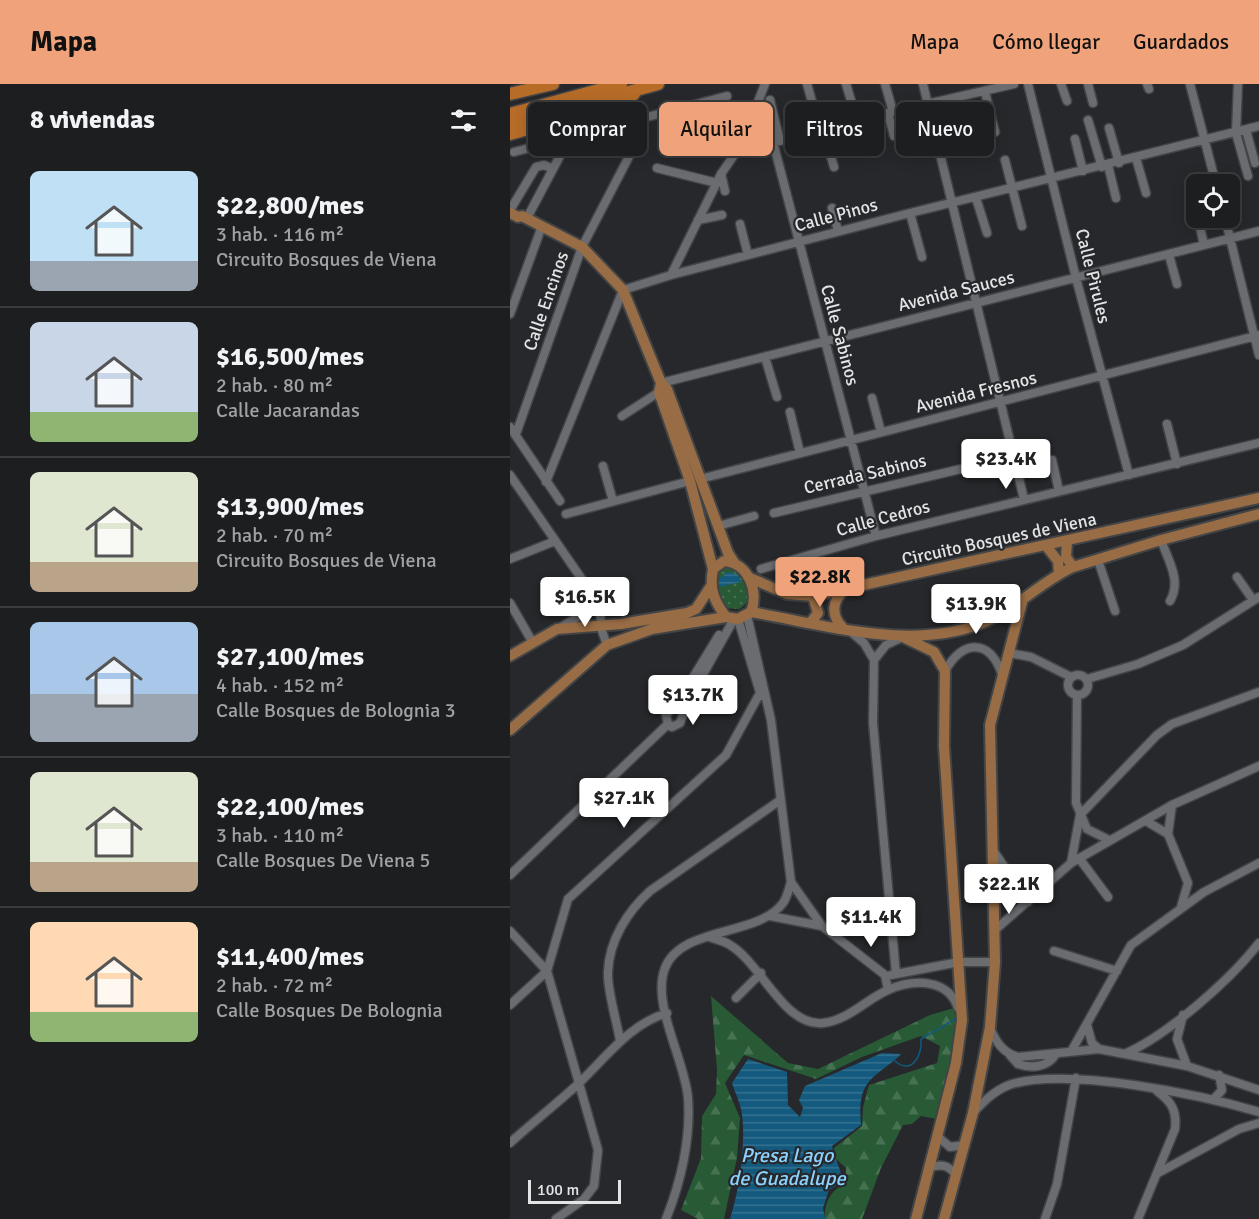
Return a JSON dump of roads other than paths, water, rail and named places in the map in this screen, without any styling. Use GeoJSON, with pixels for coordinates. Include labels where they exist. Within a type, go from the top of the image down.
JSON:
{"type":"FeatureCollection","features":[{"type":"Feature","properties":{"kind":"highway"},"geometry":{"type":"LineString","coordinates":[[510,94],[553,84]]}},
{"type":"Feature","properties":{"kind":"highway"},"geometry":{"type":"LineString","coordinates":[[510,114],[621,84]]}},
{"type":"Feature","properties":{"kind":"highway"},"geometry":{"type":"LineString","coordinates":[[510,125],[658,84]]}},
{"type":"Feature","properties":{"kind":"highway"},"geometry":{"type":"LineString","coordinates":[[510,134],[621,103],[642,88]]}},
{"type":"Feature","properties":{"kind":"main road"},"geometry":{"type":"LineString","coordinates":[[511,209],[518,217],[525,217],[582,247],[623,290],[660,387],[667,389],[695,480],[713,569],[711,586],[718,607],[738,617]]}},
{"type":"Feature","properties":{"kind":"main road"},"geometry":{"type":"LineString","coordinates":[[695,480],[735,564],[748,577],[755,593],[738,617]]}},
{"type":"Feature","properties":{"kind":"main road","name":"Circuito Bosques de Viena"},"geometry":{"type":"LineString","coordinates":[[748,577],[787,594],[813,596],[1047,547],[1259,498]]}},
{"type":"Feature","properties":{"kind":"main road"},"geometry":{"type":"LineString","coordinates":[[903,637],[975,626],[1022,602],[1059,573],[1073,567],[1161,540],[1259,514]]}},
{"type":"Feature","properties":{"kind":"main road"},"geometry":{"type":"LineString","coordinates":[[1067,542],[1066,557],[1073,567]]}},
{"type":"Feature","properties":{"kind":"main road"},"geometry":{"type":"LineString","coordinates":[[1047,547],[1058,561],[1059,573]]}},
{"type":"Feature","properties":{"kind":"main road"},"geometry":{"type":"LineString","coordinates":[[713,569],[724,561],[735,564]]}},
{"type":"Feature","properties":{"kind":"main road"},"geometry":{"type":"LineString","coordinates":[[510,656],[557,629],[621,624],[687,613],[696,609],[711,586]]}},
{"type":"Feature","properties":{"kind":"main road"},"geometry":{"type":"LineString","coordinates":[[844,590],[835,601],[834,615],[845,628]]}},
{"type":"Feature","properties":{"kind":"main road"},"geometry":{"type":"LineString","coordinates":[[811,622],[818,607],[813,596]]}},
{"type":"Feature","properties":{"kind":"main road"},"geometry":{"type":"LineString","coordinates":[[944,1219],[973,1113],[990,1027],[995,930],[989,732],[1022,602]]}},
{"type":"Feature","properties":{"kind":"main road"},"geometry":{"type":"LineString","coordinates":[[607,645],[652,629],[738,617],[811,622],[903,637],[934,652],[945,671],[944,746],[962,1020],[956,1063],[916,1219]]}},
{"type":"Feature","properties":{"kind":"main road"},"geometry":{"type":"LineString","coordinates":[[621,624],[625,637]]}},
{"type":"Feature","properties":{"kind":"main road"},"geometry":{"type":"LineString","coordinates":[[510,730],[607,645],[621,624]]}},
{"type":"Feature","properties":{"kind":"street"},"geometry":{"type":"LineString","coordinates":[[757,102],[765,84]]}},
{"type":"Feature","properties":{"kind":"street"},"geometry":{"type":"LineString","coordinates":[[807,84],[813,102]]}},
{"type":"Feature","properties":{"kind":"street"},"geometry":{"type":"LineString","coordinates":[[846,84],[851,102]]}},
{"type":"Feature","properties":{"kind":"street"},"geometry":{"type":"LineString","coordinates":[[885,84],[894,136]]}},
{"type":"Feature","properties":{"kind":"street"},"geometry":{"type":"LineString","coordinates":[[923,84],[928,102]]}},
{"type":"Feature","properties":{"kind":"street"},"geometry":{"type":"LineString","coordinates":[[964,96],[967,84]]}},
{"type":"Feature","properties":{"kind":"street"},"geometry":{"type":"LineString","coordinates":[[937,102],[1014,84]]}},
{"type":"Feature","properties":{"kind":"street","name":"Calle Pirules"},"geometry":{"type":"LineString","coordinates":[[1029,84],[1076,278],[1129,476]]}},
{"type":"Feature","properties":{"kind":"street"},"geometry":{"type":"LineString","coordinates":[[1061,84],[1066,101]]}},
{"type":"Feature","properties":{"kind":"street"},"geometry":{"type":"LineString","coordinates":[[1088,84],[1093,103]]}},
{"type":"Feature","properties":{"kind":"street"},"geometry":{"type":"LineString","coordinates":[[1190,84],[1213,174]]}},
{"type":"Feature","properties":{"kind":"street"},"geometry":{"type":"LineString","coordinates":[[1238,84],[1236,133],[1248,176]]}},
{"type":"Feature","properties":{"kind":"street"},"geometry":{"type":"LineString","coordinates":[[985,92],[995,132]]}},
{"type":"Feature","properties":{"kind":"street"},"geometry":{"type":"LineString","coordinates":[[647,117],[727,96]]}},
{"type":"Feature","properties":{"kind":"street","name":"Calle Sabinos"},"geometry":{"type":"LineString","coordinates":[[770,100],[777,142],[823,341],[876,536]]}},
{"type":"Feature","properties":{"kind":"street"},"geometry":{"type":"LineString","coordinates":[[884,114],[896,112]]}},
{"type":"Feature","properties":{"kind":"street"},"geometry":{"type":"LineString","coordinates":[[1088,120],[1116,198]]}},
{"type":"Feature","properties":{"kind":"street","name":"Calle Pinos"},"geometry":{"type":"LineString","coordinates":[[623,290],[671,274],[1259,126]]}},
{"type":"Feature","properties":{"kind":"street"},"geometry":{"type":"LineString","coordinates":[[1109,128],[1119,162]]}},
{"type":"Feature","properties":{"kind":"street"},"geometry":{"type":"LineString","coordinates":[[1246,130],[1255,163]]}},
{"type":"Feature","properties":{"kind":"street"},"geometry":{"type":"LineString","coordinates":[[773,143],[785,140]]}},
{"type":"Feature","properties":{"kind":"street"},"geometry":{"type":"LineString","coordinates":[[1075,140],[1083,171]]}},
{"type":"Feature","properties":{"kind":"street"},"geometry":{"type":"LineString","coordinates":[[514,152],[528,148]]}},
{"type":"Feature","properties":{"kind":"street"},"geometry":{"type":"LineString","coordinates":[[525,217],[560,156]]}},
{"type":"Feature","properties":{"kind":"street","name":"Calle Encinos"},"geometry":{"type":"LineString","coordinates":[[513,431],[582,247],[629,156]]}},
{"type":"Feature","properties":{"kind":"street"},"geometry":{"type":"LineString","coordinates":[[671,274],[719,179],[734,156]]}},
{"type":"Feature","properties":{"kind":"street"},"geometry":{"type":"LineString","coordinates":[[830,156],[834,167]]}},
{"type":"Feature","properties":{"kind":"street"},"geometry":{"type":"LineString","coordinates":[[941,156],[1024,499]]}},
{"type":"Feature","properties":{"kind":"street"},"geometry":{"type":"LineString","coordinates":[[1136,158],[1146,194]]}},
{"type":"Feature","properties":{"kind":"street"},"geometry":{"type":"LineString","coordinates":[[1005,160],[1022,226]]}},
{"type":"Feature","properties":{"kind":"street"},"geometry":{"type":"LineString","coordinates":[[511,209],[536,167],[544,165],[553,169]]}},
{"type":"Feature","properties":{"kind":"street"},"geometry":{"type":"LineString","coordinates":[[657,168],[719,179]]}},
{"type":"Feature","properties":{"kind":"street"},"geometry":{"type":"LineString","coordinates":[[719,179],[725,191]]}},
{"type":"Feature","properties":{"kind":"street"},"geometry":{"type":"LineString","coordinates":[[976,198],[987,232]]}},
{"type":"Feature","properties":{"kind":"street"},"geometry":{"type":"LineString","coordinates":[[832,208],[838,231]]}},
{"type":"Feature","properties":{"kind":"street"},"geometry":{"type":"LineString","coordinates":[[910,213],[922,257]]}},
{"type":"Feature","properties":{"kind":"street"},"geometry":{"type":"LineString","coordinates":[[698,220],[722,215]]}},
{"type":"Feature","properties":{"kind":"street"},"geometry":{"type":"LineString","coordinates":[[740,224],[748,255]]}},
{"type":"Feature","properties":{"kind":"street"},"geometry":{"type":"LineString","coordinates":[[510,314],[542,226]]}},
{"type":"Feature","properties":{"kind":"street"},"geometry":{"type":"LineString","coordinates":[[1200,228],[1204,245]]}},
{"type":"Feature","properties":{"kind":"street"},"geometry":{"type":"LineString","coordinates":[[1227,228],[1257,336],[1259,355]]}},
{"type":"Feature","properties":{"kind":"street","name":"Avenida Sauces"},"geometry":{"type":"LineString","coordinates":[[622,416],[660,387],[823,341],[1259,231]]}},
{"type":"Feature","properties":{"kind":"street"},"geometry":{"type":"LineString","coordinates":[[1169,255],[1178,284]]}},
{"type":"Feature","properties":{"kind":"street"},"geometry":{"type":"LineString","coordinates":[[546,482],[623,290]]}},
{"type":"Feature","properties":{"kind":"street","name":"Avenida Fresnos"},"geometry":{"type":"LineString","coordinates":[[566,514],[1257,336]]}},
{"type":"Feature","properties":{"kind":"street"},"geometry":{"type":"LineString","coordinates":[[765,357],[777,397]]}},
{"type":"Feature","properties":{"kind":"street"},"geometry":{"type":"LineString","coordinates":[[872,398],[880,432]]}},
{"type":"Feature","properties":{"kind":"street"},"geometry":{"type":"LineString","coordinates":[[790,412],[800,453]]}},
{"type":"Feature","properties":{"kind":"street"},"geometry":{"type":"LineString","coordinates":[[1167,424],[1177,464]]}},
{"type":"Feature","properties":{"kind":"street"},"geometry":{"type":"LineString","coordinates":[[513,431],[560,501]]}},
{"type":"Feature","properties":{"kind":"street","name":"Calle Cedros"},"geometry":{"type":"LineString","coordinates":[[761,568],[876,536],[1259,443]]}},
{"type":"Feature","properties":{"kind":"street"},"geometry":{"type":"LineString","coordinates":[[1052,460],[1059,491]]}},
{"type":"Feature","properties":{"kind":"street"},"geometry":{"type":"LineString","coordinates":[[603,466],[613,501]]}},
{"type":"Feature","properties":{"kind":"street","name":"Cerrada Sabinos"},"geometry":{"type":"LineString","coordinates":[[774,513],[964,468]]}},
{"type":"Feature","properties":{"kind":"street"},"geometry":{"type":"LineString","coordinates":[[510,476],[599,604],[607,645]]}},
{"type":"Feature","properties":{"kind":"street"},"geometry":{"type":"LineString","coordinates":[[718,526],[754,516]]}},
{"type":"Feature","properties":{"kind":"street"},"geometry":{"type":"LineString","coordinates":[[1161,540],[1176,583],[1176,591],[1170,601]]}},
{"type":"Feature","properties":{"kind":"street"},"geometry":{"type":"LineString","coordinates":[[510,559],[555,541]]}},
{"type":"Feature","properties":{"kind":"street"},"geometry":{"type":"LineString","coordinates":[[1098,560],[1115,611]]}},
{"type":"Feature","properties":{"kind":"street"},"geometry":{"type":"LineString","coordinates":[[1009,653],[1031,657],[1071,677],[1079,674],[1087,679],[1138,664],[1183,645],[1256,598],[1237,577]]}},
{"type":"Feature","properties":{"kind":"street"},"geometry":{"type":"LineString","coordinates":[[510,603],[533,643]]}},
{"type":"Feature","properties":{"kind":"street"},"geometry":{"type":"LineString","coordinates":[[557,629],[599,604]]}},
{"type":"Feature","properties":{"kind":"street"},"geometry":{"type":"LineString","coordinates":[[738,617],[771,720],[791,882],[822,926],[885,975],[888,990]]}},
{"type":"Feature","properties":{"kind":"street"},"geometry":{"type":"LineString","coordinates":[[510,874],[668,724],[666,715],[685,699],[738,617]]}},
{"type":"Feature","properties":{"kind":"street"},"geometry":{"type":"LineString","coordinates":[[845,628],[864,643],[874,660],[873,723],[896,974]]}},
{"type":"Feature","properties":{"kind":"street"},"geometry":{"type":"LineString","coordinates":[[874,660],[886,645],[903,637]]}},
{"type":"Feature","properties":{"kind":"street"},"geometry":{"type":"LineString","coordinates":[[945,671],[952,659],[962,650],[980,648],[989,651],[997,661],[1002,674]]}},
{"type":"Feature","properties":{"kind":"street"},"geometry":{"type":"LineString","coordinates":[[1071,677],[1069,690],[1077,695]]}},
{"type":"Feature","properties":{"kind":"street"},"geometry":{"type":"LineString","coordinates":[[1077,695],[1087,691],[1087,679]]}},
{"type":"Feature","properties":{"kind":"street"},"geometry":{"type":"LineString","coordinates":[[510,1005],[547,971],[568,899],[726,755],[759,693],[760,680]]}},
{"type":"Feature","properties":{"kind":"street"},"geometry":{"type":"LineString","coordinates":[[1071,863],[1080,815],[1157,735],[1172,724],[1259,692]]}},
{"type":"Feature","properties":{"kind":"street"},"geometry":{"type":"LineString","coordinates":[[759,693],[771,720]]}},
{"type":"Feature","properties":{"kind":"street"},"geometry":{"type":"LineString","coordinates":[[1077,695],[1074,794],[1080,815],[1091,833],[1109,840]]}},
{"type":"Feature","properties":{"kind":"street"},"geometry":{"type":"LineString","coordinates":[[995,930],[1079,858],[1172,805],[1259,766]]}},
{"type":"Feature","properties":{"kind":"street"},"geometry":{"type":"LineString","coordinates":[[620,1041],[608,972],[616,935],[634,906],[650,891],[780,801]]}},
{"type":"Feature","properties":{"kind":"street"},"geometry":{"type":"LineString","coordinates":[[1172,805],[1168,834],[1188,883],[1181,908]]}},
{"type":"Feature","properties":{"kind":"street"},"geometry":{"type":"LineString","coordinates":[[1146,821],[1168,834]]}},
{"type":"Feature","properties":{"kind":"street"},"geometry":{"type":"LineString","coordinates":[[993,850],[1028,902]]}},
{"type":"Feature","properties":{"kind":"street"},"geometry":{"type":"LineString","coordinates":[[1079,858],[1108,897]]}},
{"type":"Feature","properties":{"kind":"street"},"geometry":{"type":"LineString","coordinates":[[1072,1050],[1131,945],[1204,892],[1258,864]]}},
{"type":"Feature","properties":{"kind":"street"},"geometry":{"type":"LineString","coordinates":[[666,1219],[679,1182],[685,1147],[688,1096],[667,1013],[663,980],[665,967],[682,948],[770,916],[783,902],[791,882]]}},
{"type":"Feature","properties":{"kind":"street"},"geometry":{"type":"LineString","coordinates":[[1188,883],[1204,892]]}},
{"type":"Feature","properties":{"kind":"street"},"geometry":{"type":"LineString","coordinates":[[770,916],[822,926]]}},
{"type":"Feature","properties":{"kind":"street"},"geometry":{"type":"LineString","coordinates":[[731,945],[734,928]]}},
{"type":"Feature","properties":{"kind":"street"},"geometry":{"type":"LineString","coordinates":[[510,931],[547,971],[598,1150],[598,1169],[594,1186],[584,1199],[556,1219]]}},
{"type":"Feature","properties":{"kind":"street"},"geometry":{"type":"LineString","coordinates":[[708,937],[731,945],[761,973],[788,1010],[802,1019],[821,1023],[845,1017],[888,990],[926,982],[946,989],[956,1000],[962,1020]]}},
{"type":"Feature","properties":{"kind":"street"},"geometry":{"type":"LineString","coordinates":[[1127,1053],[1142,1046],[1242,965],[1259,943]]}},
{"type":"Feature","properties":{"kind":"street"},"geometry":{"type":"LineString","coordinates":[[1054,951],[1117,971]]}},
{"type":"Feature","properties":{"kind":"street"},"geometry":{"type":"LineString","coordinates":[[885,975],[959,962],[995,962]]}},
{"type":"Feature","properties":{"kind":"street"},"geometry":{"type":"LineString","coordinates":[[736,998],[761,973]]}},
{"type":"Feature","properties":{"kind":"street"},"geometry":{"type":"LineString","coordinates":[[510,1143],[578,1084],[620,1041],[655,1017],[667,1013]]}},
{"type":"Feature","properties":{"kind":"street"},"geometry":{"type":"LineString","coordinates":[[1183,1014],[1177,1039],[1186,1066]]}},
{"type":"Feature","properties":{"kind":"street"},"geometry":{"type":"LineString","coordinates":[[1087,1025],[1092,1043],[1099,1049]]}},
{"type":"Feature","properties":{"kind":"street"},"geometry":{"type":"LineString","coordinates":[[990,1027],[995,1039],[1018,1065],[1021,1071],[1018,1081]]}},
{"type":"Feature","properties":{"kind":"street"},"geometry":{"type":"LineString","coordinates":[[1010,1055],[1023,1058],[1072,1050],[1099,1049],[1186,1066],[1259,1090]]}},
{"type":"Feature","properties":{"kind":"street"},"geometry":{"type":"LineString","coordinates":[[1037,1075],[1056,1053]]}},
{"type":"Feature","properties":{"kind":"street"},"geometry":{"type":"LineString","coordinates":[[1018,1065],[1037,1075]]}},
{"type":"Feature","properties":{"kind":"street"},"geometry":{"type":"LineString","coordinates":[[973,1113],[992,1094],[1018,1081],[1037,1075],[1076,1078],[1156,1090],[1213,1100],[1259,1112]]}},
{"type":"Feature","properties":{"kind":"street"},"geometry":{"type":"LineString","coordinates":[[1213,1100],[1222,1090],[1219,1075]]}},
{"type":"Feature","properties":{"kind":"street"},"geometry":{"type":"LineString","coordinates":[[1045,1219],[1057,1184],[1076,1078]]}},
{"type":"Feature","properties":{"kind":"street"},"geometry":{"type":"LineString","coordinates":[[1138,1219],[1175,1130],[1177,1115],[1170,1101],[1156,1090]]}},
{"type":"Feature","properties":{"kind":"street"},"geometry":{"type":"LineString","coordinates":[[1157,1173],[1239,1129],[1259,1123]]}},
{"type":"Feature","properties":{"kind":"street"},"geometry":{"type":"LineString","coordinates":[[937,1136],[950,1147],[964,1145]]}},
{"type":"Feature","properties":{"kind":"street"},"geometry":{"type":"LineString","coordinates":[[928,1168],[939,1164],[946,1166],[956,1175]]}},
{"type":"Feature","properties":{"kind":"water"},"geometry":{"type":"Polygon","coordinates":[[[728,572],[738,575],[741,582],[719,587],[719,579],[728,572]]]}},
{"type":"Feature","properties":{"kind":"water","name":"Presa Lago de Guadalupe"},"geometry":{"type":"Polygon","coordinates":[[[882,1053],[901,1054],[875,1075],[865,1087],[861,1103],[861,1125],[832,1146],[842,1182],[829,1190],[823,1208],[825,1219],[730,1219],[739,1182],[743,1139],[741,1111],[732,1083],[748,1059],[787,1072],[788,1105],[800,1117],[803,1108],[799,1100],[805,1086],[882,1053]]]}},
{"type":"Feature","properties":{"kind":"waterway"},"geometry":{"type":"LineString","coordinates":[[895,1061],[901,1065],[911,1065],[918,1057],[921,1039],[957,1018]]}}]}
